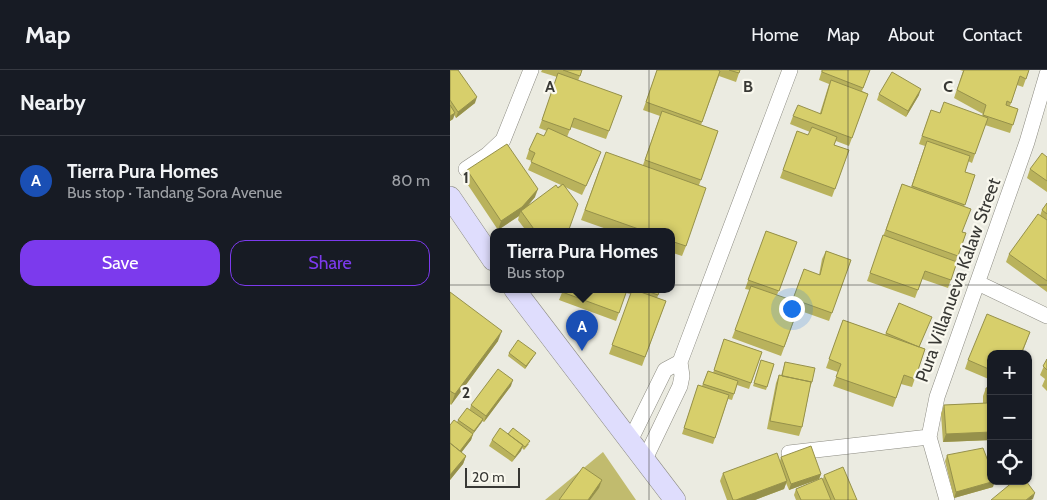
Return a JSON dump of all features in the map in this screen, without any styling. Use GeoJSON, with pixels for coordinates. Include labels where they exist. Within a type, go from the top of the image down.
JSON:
{"type":"FeatureCollection","features":[{"type":"Feature","properties":{"kind":"main road"},"geometry":{"type":"LineString","coordinates":[[450,197],[490,256]]}},
{"type":"Feature","properties":{"kind":"main road"},"geometry":{"type":"LineString","coordinates":[[517,293],[675,500]]}},
{"type":"Feature","properties":{"kind":"street"},"geometry":{"type":"LineString","coordinates":[[466,170],[487,155],[503,140],[531,70]]}},
{"type":"Feature","properties":{"kind":"street"},"geometry":{"type":"LineString","coordinates":[[645,459],[680,386],[682,376],[680,362],[790,70]]}},
{"type":"Feature","properties":{"kind":"street","name":"Pura Villanueva Kalaw Street"},"geometry":{"type":"LineString","coordinates":[[947,500],[929,437],[936,397],[1027,142],[1047,74]]}},
{"type":"Feature","properties":{"kind":"street"},"geometry":{"type":"LineString","coordinates":[[978,283],[1047,316]]}},
{"type":"Feature","properties":{"kind":"street"},"geometry":{"type":"LineString","coordinates":[[630,441],[665,370],[680,362]]}},
{"type":"Feature","properties":{"kind":"street"},"geometry":{"type":"LineString","coordinates":[[789,453],[929,437]]}},
{"type":"Feature","properties":{"kind":"shaded area"},"geometry":{"type":"Polygon","coordinates":[[[603,452],[636,500],[545,500],[603,452]]]}},
{"type":"Feature","properties":{"kind":"building"},"geometry":{"type":"Polygon","coordinates":[[[450,70],[458,70],[477,97],[458,112],[450,100],[450,70]]]}},
{"type":"Feature","properties":{"kind":"building"},"geometry":{"type":"Polygon","coordinates":[[[563,70],[582,70],[580,76],[563,70]]]}},
{"type":"Feature","properties":{"kind":"building"},"geometry":{"type":"Polygon","coordinates":[[[657,70],[720,71],[702,122],[646,102],[657,70]]]}},
{"type":"Feature","properties":{"kind":"building"},"geometry":{"type":"Polygon","coordinates":[[[729,70],[740,70],[739,73],[729,70]]]}},
{"type":"Feature","properties":{"kind":"building"},"geometry":{"type":"Polygon","coordinates":[[[822,70],[870,70],[863,88],[822,72],[822,70]]]}},
{"type":"Feature","properties":{"kind":"building"},"geometry":{"type":"Polygon","coordinates":[[[964,70],[1029,70],[1026,79],[1020,76],[1011,103],[1007,101],[1006,105],[1018,109],[1013,125],[983,115],[986,105],[957,90],[964,70]]]}},
{"type":"Feature","properties":{"kind":"building"},"geometry":{"type":"Polygon","coordinates":[[[892,72],[921,89],[908,111],[879,94],[892,72]]]}},
{"type":"Feature","properties":{"kind":"building"},"geometry":{"type":"Polygon","coordinates":[[[558,73],[622,96],[609,131],[574,118],[570,130],[542,120],[558,73]]]}},
{"type":"Feature","properties":{"kind":"building"},"geometry":{"type":"Polygon","coordinates":[[[831,80],[868,94],[852,138],[793,116],[798,105],[821,114],[831,80]]]}},
{"type":"Feature","properties":{"kind":"building"},"geometry":{"type":"Polygon","coordinates":[[[944,102],[988,118],[975,154],[922,136],[931,110],[940,113],[944,102]]]}},
{"type":"Feature","properties":{"kind":"building"},"geometry":{"type":"Polygon","coordinates":[[[450,105],[455,113],[450,116],[450,105]]]}},
{"type":"Feature","properties":{"kind":"building"},"geometry":{"type":"Polygon","coordinates":[[[662,111],[718,131],[701,180],[645,160],[662,111]]]}},
{"type":"Feature","properties":{"kind":"building"},"geometry":{"type":"Polygon","coordinates":[[[812,127],[837,137],[834,145],[849,150],[835,189],[783,170],[797,131],[808,135],[812,127]]]}},
{"type":"Feature","properties":{"kind":"building"},"geometry":{"type":"Polygon","coordinates":[[[548,128],[601,152],[586,186],[531,162],[535,153],[529,150],[537,133],[544,136],[548,128]]]}},
{"type":"Feature","properties":{"kind":"building"},"geometry":{"type":"Polygon","coordinates":[[[927,141],[970,156],[965,172],[975,175],[965,205],[912,186],[927,141]]]}},
{"type":"Feature","properties":{"kind":"building"},"geometry":{"type":"Polygon","coordinates":[[[507,144],[538,189],[522,207],[501,221],[467,170],[507,144]]]}},
{"type":"Feature","properties":{"kind":"building"},"geometry":{"type":"Polygon","coordinates":[[[606,152],[706,188],[686,246],[675,242],[675,228],[636,228],[585,210],[606,152]]]}},
{"type":"Feature","properties":{"kind":"building"},"geometry":{"type":"Polygon","coordinates":[[[1042,153],[1047,157],[1047,181],[1030,169],[1042,153]]]}},
{"type":"Feature","properties":{"kind":"building"},"geometry":{"type":"Polygon","coordinates":[[[563,184],[578,204],[569,228],[533,228],[521,211],[556,185],[558,188],[563,184]]]}},
{"type":"Feature","properties":{"kind":"building"},"geometry":{"type":"Polygon","coordinates":[[[902,184],[971,209],[962,232],[966,233],[958,256],[886,230],[902,184]]]}},
{"type":"Feature","properties":{"kind":"building"},"geometry":{"type":"Polygon","coordinates":[[[1047,203],[1047,214],[1042,210],[1047,203]]]}},
{"type":"Feature","properties":{"kind":"building"},"geometry":{"type":"Polygon","coordinates":[[[1038,214],[1047,220],[1047,281],[1009,254],[1038,214]]]}},
{"type":"Feature","properties":{"kind":"building"},"geometry":{"type":"Polygon","coordinates":[[[766,231],[797,242],[779,291],[748,280],[766,231]]]}},
{"type":"Feature","properties":{"kind":"building"},"geometry":{"type":"Polygon","coordinates":[[[883,235],[957,262],[951,280],[925,271],[918,290],[870,273],[883,235]]]}},
{"type":"Feature","properties":{"kind":"building"},"geometry":{"type":"Polygon","coordinates":[[[826,251],[851,260],[832,313],[793,299],[804,269],[820,275],[826,251]]]}},
{"type":"Feature","properties":{"kind":"building"},"geometry":{"type":"Polygon","coordinates":[[[751,286],[800,303],[784,347],[735,330],[751,286]]]}},
{"type":"Feature","properties":{"kind":"building"},"geometry":{"type":"Polygon","coordinates":[[[450,292],[502,331],[455,394],[450,391],[450,292]]]}},
{"type":"Feature","properties":{"kind":"building"},"geometry":{"type":"Polygon","coordinates":[[[565,293],[626,293],[619,313],[565,293]]]}},
{"type":"Feature","properties":{"kind":"building"},"geometry":{"type":"Polygon","coordinates":[[[631,293],[643,293],[666,301],[645,357],[612,345],[631,293]]]}},
{"type":"Feature","properties":{"kind":"building"},"geometry":{"type":"Polygon","coordinates":[[[899,303],[932,317],[919,347],[886,333],[899,303]]]}},
{"type":"Feature","properties":{"kind":"building"},"geometry":{"type":"Polygon","coordinates":[[[987,314],[1030,332],[1023,350],[987,350],[987,368],[968,360],[987,314]]]}},
{"type":"Feature","properties":{"kind":"building"},"geometry":{"type":"Polygon","coordinates":[[[843,320],[925,349],[915,379],[904,375],[896,398],[836,377],[841,364],[829,359],[843,320]]]}},
{"type":"Feature","properties":{"kind":"building"},"geometry":{"type":"Polygon","coordinates":[[[724,339],[762,352],[751,383],[714,370],[724,339]]]}},
{"type":"Feature","properties":{"kind":"building"},"geometry":{"type":"Polygon","coordinates":[[[518,340],[536,353],[526,366],[509,353],[518,340]]]}},
{"type":"Feature","properties":{"kind":"building"},"geometry":{"type":"Polygon","coordinates":[[[1047,359],[1047,370],[1043,366],[1047,359]]]}},
{"type":"Feature","properties":{"kind":"building"},"geometry":{"type":"Polygon","coordinates":[[[761,360],[774,364],[767,387],[754,383],[761,360]]]}},
{"type":"Feature","properties":{"kind":"building"},"geometry":{"type":"Polygon","coordinates":[[[785,362],[815,368],[812,382],[782,376],[785,362]]]}},
{"type":"Feature","properties":{"kind":"building"},"geometry":{"type":"Polygon","coordinates":[[[498,369],[513,380],[486,416],[471,405],[498,369]]]}},
{"type":"Feature","properties":{"kind":"building"},"geometry":{"type":"Polygon","coordinates":[[[708,371],[738,381],[734,394],[703,384],[708,371]]]}},
{"type":"Feature","properties":{"kind":"building"},"geometry":{"type":"Polygon","coordinates":[[[779,375],[811,382],[802,427],[770,421],[779,375]]]}},
{"type":"Feature","properties":{"kind":"building"},"geometry":{"type":"Polygon","coordinates":[[[698,385],[729,395],[715,438],[684,428],[698,385]]]}},
{"type":"Feature","properties":{"kind":"building"},"geometry":{"type":"Polygon","coordinates":[[[987,403],[987,432],[946,434],[944,405],[987,403]]]}},
{"type":"Feature","properties":{"kind":"building"},"geometry":{"type":"Polygon","coordinates":[[[467,408],[483,419],[474,431],[458,420],[467,408]]]}},
{"type":"Feature","properties":{"kind":"building"},"geometry":{"type":"Polygon","coordinates":[[[454,420],[473,434],[460,451],[450,443],[450,425],[454,420]]]}},
{"type":"Feature","properties":{"kind":"building"},"geometry":{"type":"Polygon","coordinates":[[[500,428],[523,445],[515,457],[492,440],[500,428]]]}},
{"type":"Feature","properties":{"kind":"building"},"geometry":{"type":"Polygon","coordinates":[[[513,428],[530,441],[525,447],[508,434],[513,428]]]}},
{"type":"Feature","properties":{"kind":"building"},"geometry":{"type":"Polygon","coordinates":[[[450,443],[466,456],[450,475],[450,443]]]}},
{"type":"Feature","properties":{"kind":"building"},"geometry":{"type":"Polygon","coordinates":[[[811,446],[821,474],[791,484],[781,457],[811,446]]]}},
{"type":"Feature","properties":{"kind":"building"},"geometry":{"type":"Polygon","coordinates":[[[983,448],[987,458],[987,483],[956,492],[947,455],[983,448]]]}},
{"type":"Feature","properties":{"kind":"building"},"geometry":{"type":"Polygon","coordinates":[[[777,453],[787,481],[733,500],[723,473],[777,453]]]}},
{"type":"Feature","properties":{"kind":"building"},"geometry":{"type":"Polygon","coordinates":[[[583,467],[602,480],[588,500],[559,500],[583,467]]]}},
{"type":"Feature","properties":{"kind":"building"},"geometry":{"type":"Polygon","coordinates":[[[843,467],[857,500],[835,500],[824,475],[843,467]]]}},
{"type":"Feature","properties":{"kind":"building"},"geometry":{"type":"Polygon","coordinates":[[[822,478],[831,500],[801,500],[796,489],[822,478]]]}},
{"type":"Feature","properties":{"kind":"building"},"geometry":{"type":"Polygon","coordinates":[[[1009,485],[1029,485],[1035,493],[1026,500],[991,500],[1009,485]]]}},
{"type":"Feature","properties":{"kind":"place","name":"Tierra Pura Homes"},"geometry":{"type":"Point","coordinates":[582,351]}}]}
